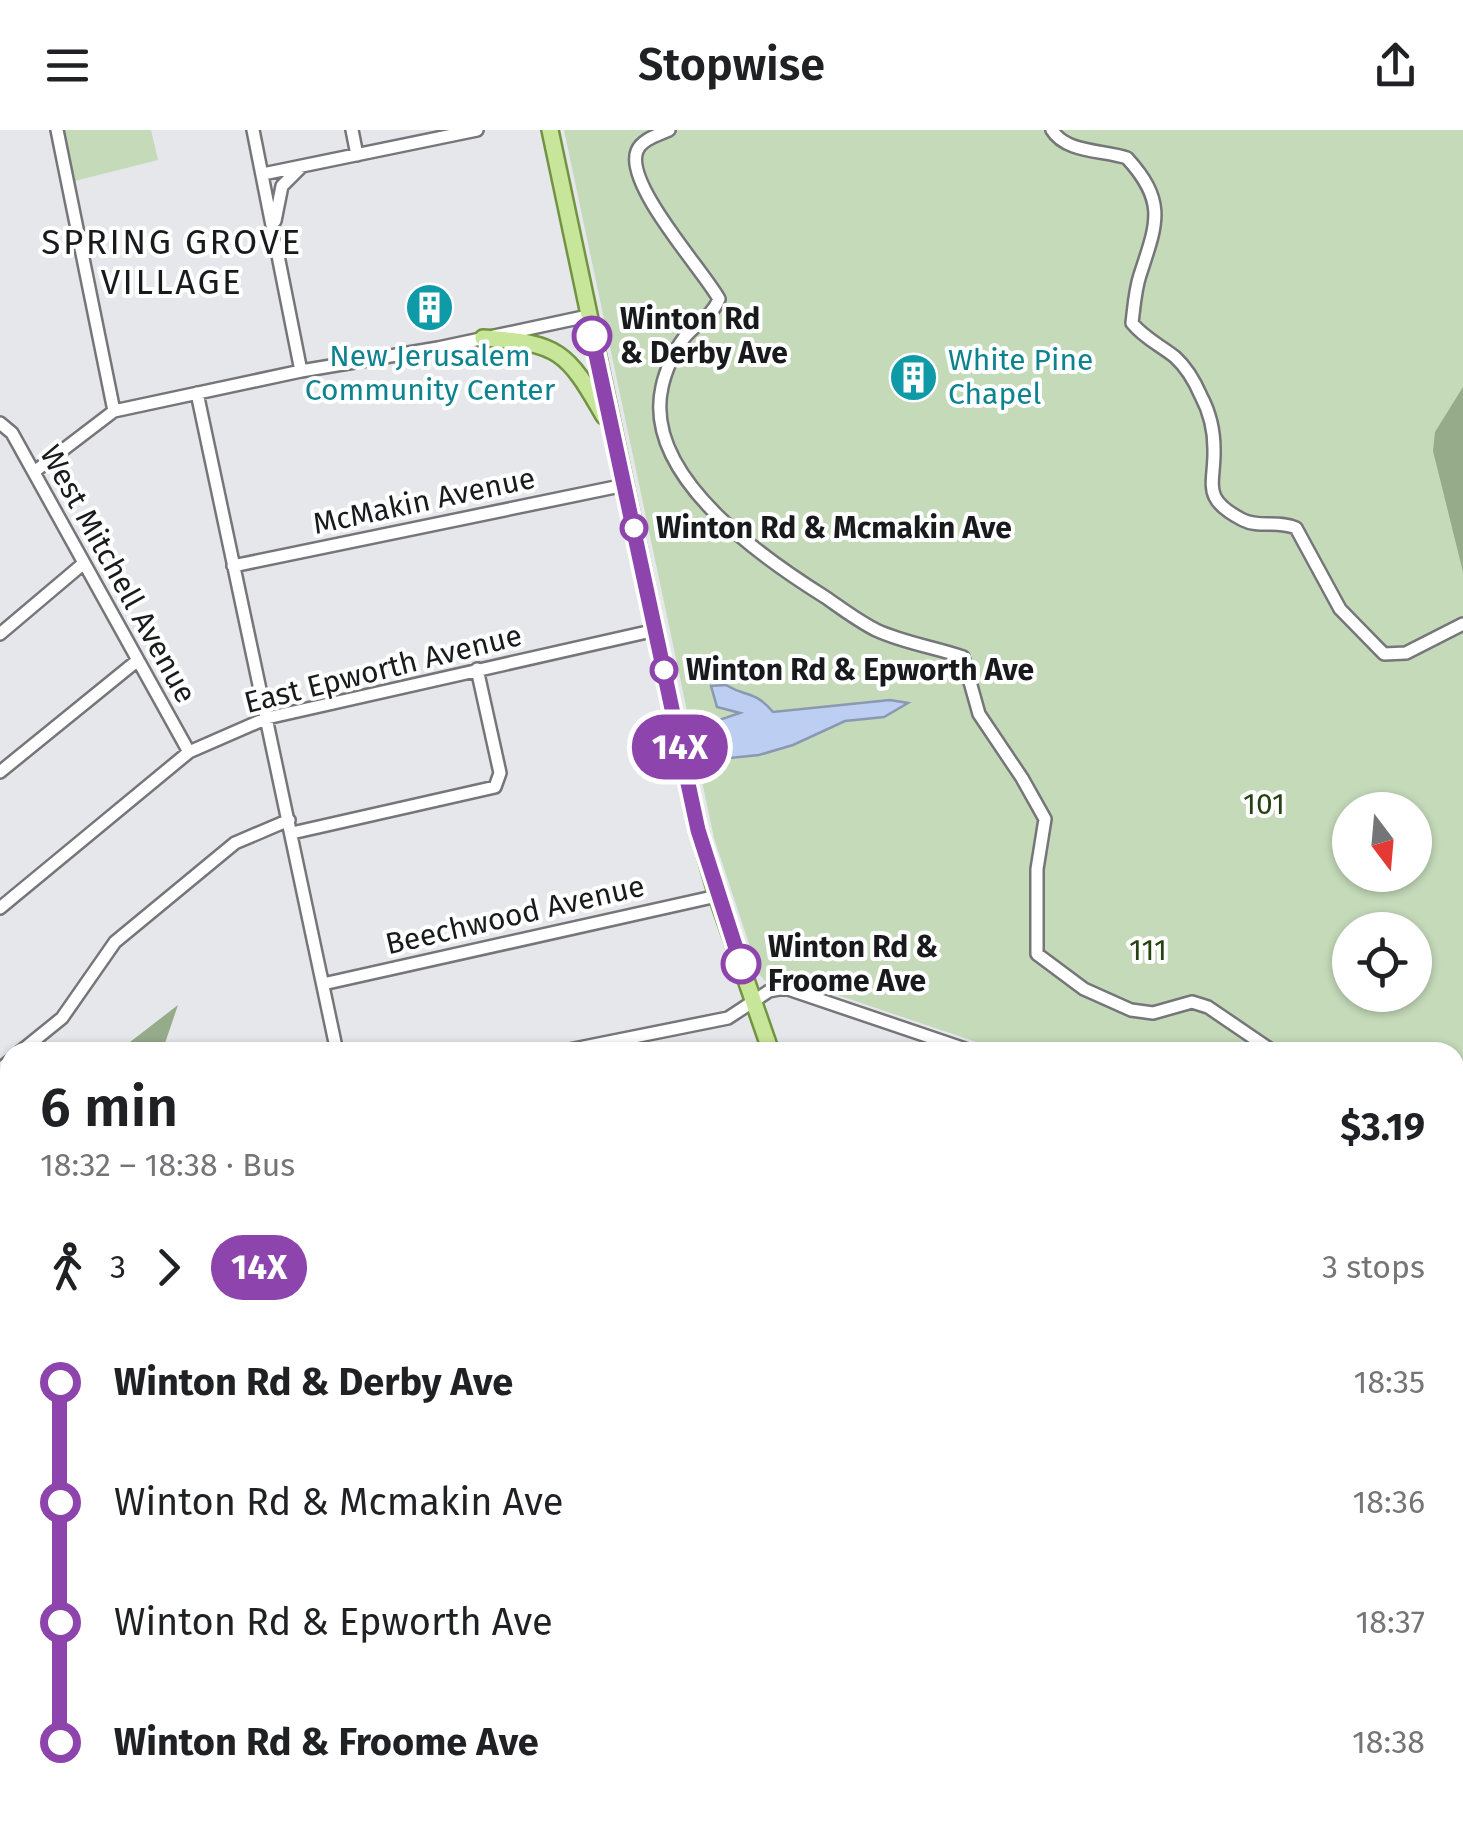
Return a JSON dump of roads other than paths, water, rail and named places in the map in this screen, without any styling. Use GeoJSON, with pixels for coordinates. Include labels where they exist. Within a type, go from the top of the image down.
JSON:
{"type":"FeatureCollection","features":[{"type":"Feature","properties":{"kind":"main road"},"geometry":{"type":"LineString","coordinates":[[550,130],[698,830],[768,1042]]}},
{"type":"Feature","properties":{"kind":"main road"},"geometry":{"type":"LineString","coordinates":[[484,338],[528,341],[566,358],[576,368],[612,432]]}},
{"type":"Feature","properties":{"kind":"street"},"geometry":{"type":"LineString","coordinates":[[57,130],[114,412]]}},
{"type":"Feature","properties":{"kind":"street"},"geometry":{"type":"LineString","coordinates":[[253,130],[301,371]]}},
{"type":"Feature","properties":{"kind":"street"},"geometry":{"type":"LineString","coordinates":[[352,130],[357,155]]}},
{"type":"Feature","properties":{"kind":"street"},"geometry":{"type":"LineString","coordinates":[[263,174],[476,130]]}},
{"type":"Feature","properties":{"kind":"street"},"geometry":{"type":"LineString","coordinates":[[669,130],[638,148],[641,182],[718,299],[715,309],[684,338],[662,388],[660,426],[679,466],[704,502],[766,559],[873,628],[918,646],[963,657],[979,714],[1044,819],[1036,869],[1034,925],[1035,946],[1042,961],[1084,989],[1131,1010],[1152,1013],[1192,1002],[1208,1007],[1259,1042]]}},
{"type":"Feature","properties":{"kind":"street"},"geometry":{"type":"LineString","coordinates":[[1052,130],[1057,138],[1078,148],[1127,158],[1153,196],[1155,232],[1138,280],[1132,322],[1144,337],[1181,363],[1202,398],[1213,438],[1213,494],[1242,520],[1276,522],[1296,528],[1340,609],[1384,654],[1406,653],[1463,624]]}},
{"type":"Feature","properties":{"kind":"street"},"geometry":{"type":"LineString","coordinates":[[273,230],[282,186],[290,176],[313,163]]}},
{"type":"Feature","properties":{"kind":"street"},"geometry":{"type":"LineString","coordinates":[[34,472],[114,412],[301,371],[588,316]]}},
{"type":"Feature","properties":{"kind":"street"},"geometry":{"type":"LineString","coordinates":[[197,394],[335,1042]]}},
{"type":"Feature","properties":{"kind":"street","name":"West Mitchell Avenue"},"geometry":{"type":"LineString","coordinates":[[0,423],[12,433],[189,752]]}},
{"type":"Feature","properties":{"kind":"street","name":"McMakin Avenue"},"geometry":{"type":"LineString","coordinates":[[233,566],[625,485]]}},
{"type":"Feature","properties":{"kind":"street"},"geometry":{"type":"LineString","coordinates":[[0,634],[84,564]]}},
{"type":"Feature","properties":{"kind":"street","name":"East Epworth Avenue"},"geometry":{"type":"LineString","coordinates":[[0,908],[189,752],[266,718],[656,630]]}},
{"type":"Feature","properties":{"kind":"street"},"geometry":{"type":"LineString","coordinates":[[0,772],[138,660]]}},
{"type":"Feature","properties":{"kind":"street"},"geometry":{"type":"LineString","coordinates":[[32,1042],[62,1018],[116,942],[236,844],[290,826],[495,787],[500,774],[476,669]]}},
{"type":"Feature","properties":{"kind":"street","name":"Beechwood Avenue"},"geometry":{"type":"LineString","coordinates":[[324,984],[717,896]]}},
{"type":"Feature","properties":{"kind":"street"},"geometry":{"type":"LineString","coordinates":[[609,1042],[728,1018],[753,1000],[784,988],[944,1042]]}},
{"type":"Feature","properties":{"kind":"water"},"geometry":{"type":"Polygon","coordinates":[[[726,685],[756,697],[773,712],[890,700],[908,703],[884,717],[845,721],[793,745],[730,758],[721,738],[719,720],[740,713],[717,707],[711,686],[726,685]]]}},
{"type":"Feature","properties":{"kind":"place","name":"New Jerusalem Community Center"},"geometry":{"type":"Point","coordinates":[430,307]}},
{"type":"Feature","properties":{"kind":"place","name":"Winton Rd & Derby Ave"},"geometry":{"type":"Point","coordinates":[592,336]}},
{"type":"Feature","properties":{"kind":"place","name":"White Pine Chapel"},"geometry":{"type":"Point","coordinates":[913,377]}},
{"type":"Feature","properties":{"kind":"place","name":"Winton Rd & Mcmakin Ave"},"geometry":{"type":"Point","coordinates":[634,528]}},
{"type":"Feature","properties":{"kind":"place","name":"Winton Rd & Epworth Ave"},"geometry":{"type":"Point","coordinates":[664,670]}},
{"type":"Feature","properties":{"kind":"place","name":"Winton Rd & Froome Ave"},"geometry":{"type":"Point","coordinates":[741,964]}},
{"type":"Feature","properties":{"kind":"district","name":"SPRING GROVE VILLAGE"},"geometry":{"type":"Point","coordinates":[172,262]}},
{"type":"Feature","properties":{"kind":"park label","name":"101"},"geometry":{"type":"Point","coordinates":[1264,804]}},
{"type":"Feature","properties":{"kind":"park label","name":"111"},"geometry":{"type":"Point","coordinates":[1148,950]}}]}
